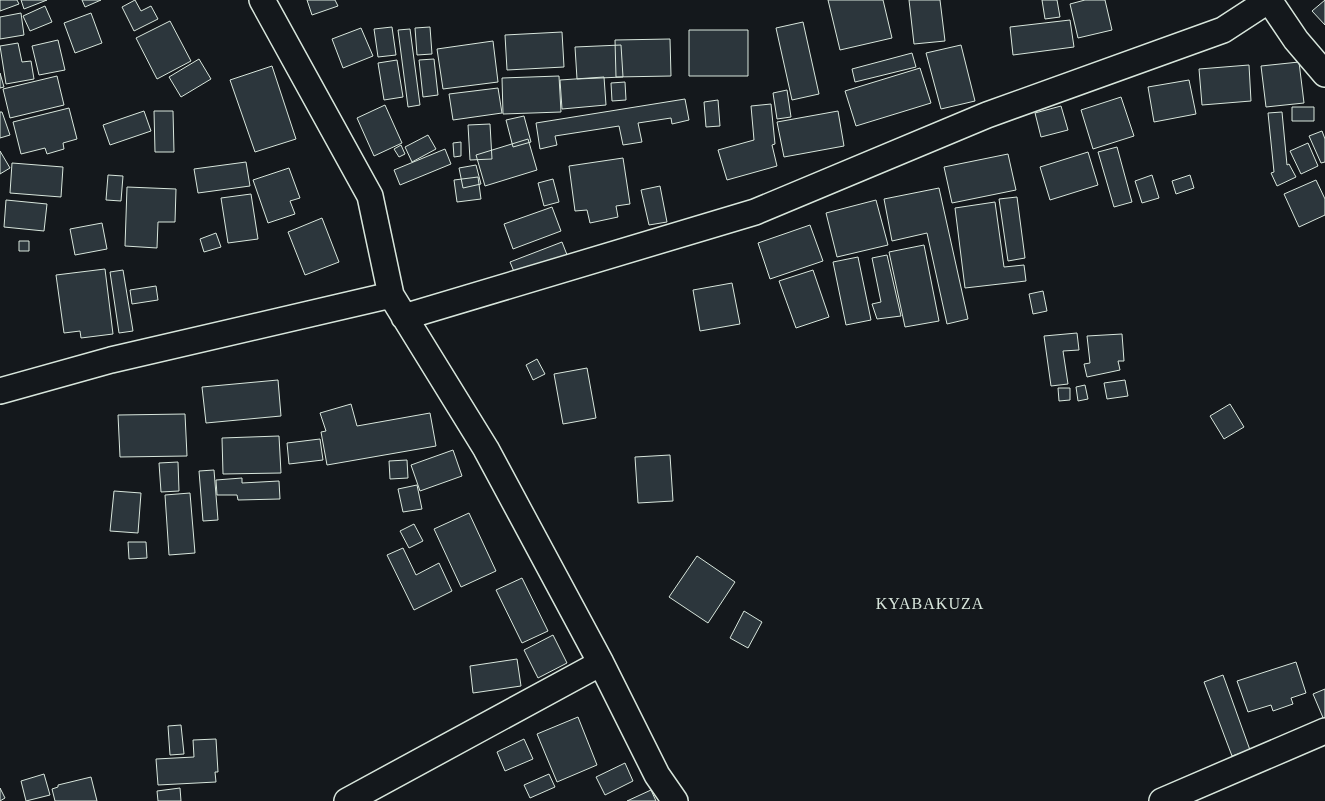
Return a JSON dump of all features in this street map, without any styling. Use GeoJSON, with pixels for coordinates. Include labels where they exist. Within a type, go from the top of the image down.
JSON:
{"type":"FeatureCollection","features":[{"type":"Feature","properties":{"kind":"street"},"geometry":{"type":"LineString","coordinates":[[262,0],[370,196],[391,295],[486,450],[600,663],[657,775],[675,801]]}},
{"type":"Feature","properties":{"kind":"street"},"geometry":{"type":"LineString","coordinates":[[404,317],[755,212],[987,115],[1223,30],[1269,0],[1296,40],[1325,74]]}},
{"type":"Feature","properties":{"kind":"street"},"geometry":{"type":"LineString","coordinates":[[0,392],[111,360],[391,295]]}},
{"type":"Feature","properties":{"kind":"street"},"geometry":{"type":"LineString","coordinates":[[346,801],[600,663]]}},
{"type":"Feature","properties":{"kind":"street"},"geometry":{"type":"LineString","coordinates":[[1162,801],[1325,731]]}},
{"type":"Feature","properties":{"kind":"building"},"geometry":{"type":"Polygon","coordinates":[[[0,0],[17,0],[19,4],[0,11],[0,0]]]}},
{"type":"Feature","properties":{"kind":"building"},"geometry":{"type":"Polygon","coordinates":[[[21,0],[47,0],[24,9],[21,0]]]}},
{"type":"Feature","properties":{"kind":"building"},"geometry":{"type":"Polygon","coordinates":[[[82,0],[101,0],[85,7],[82,0]]]}},
{"type":"Feature","properties":{"kind":"building"},"geometry":{"type":"Polygon","coordinates":[[[135,0],[141,11],[151,6],[158,19],[134,31],[122,7],[135,0]]]}},
{"type":"Feature","properties":{"kind":"building"},"geometry":{"type":"Polygon","coordinates":[[[307,0],[335,0],[338,6],[312,15],[307,0]]]}},
{"type":"Feature","properties":{"kind":"building"},"geometry":{"type":"Polygon","coordinates":[[[828,0],[883,0],[892,38],[840,50],[828,0]]]}},
{"type":"Feature","properties":{"kind":"building"},"geometry":{"type":"Polygon","coordinates":[[[909,0],[940,0],[945,41],[914,44],[909,0]]]}},
{"type":"Feature","properties":{"kind":"building"},"geometry":{"type":"Polygon","coordinates":[[[1042,0],[1057,0],[1060,17],[1045,19],[1042,0]]]}},
{"type":"Feature","properties":{"kind":"building"},"geometry":{"type":"Polygon","coordinates":[[[1085,0],[1105,0],[1112,30],[1078,38],[1070,4],[1085,0]]]}},
{"type":"Feature","properties":{"kind":"building"},"geometry":{"type":"Polygon","coordinates":[[[1325,0],[1325,25],[1312,11],[1325,0]]]}},
{"type":"Feature","properties":{"kind":"building"},"geometry":{"type":"Polygon","coordinates":[[[45,6],[52,22],[30,31],[23,16],[45,6]]]}},
{"type":"Feature","properties":{"kind":"building"},"geometry":{"type":"Polygon","coordinates":[[[21,13],[24,35],[0,39],[0,17],[21,13]]]}},
{"type":"Feature","properties":{"kind":"building"},"geometry":{"type":"Polygon","coordinates":[[[91,13],[102,43],[75,53],[64,23],[91,13]]]}},
{"type":"Feature","properties":{"kind":"building"},"geometry":{"type":"Polygon","coordinates":[[[1070,20],[1074,47],[1013,55],[1010,27],[1070,20]]]}},
{"type":"Feature","properties":{"kind":"building"},"geometry":{"type":"Polygon","coordinates":[[[170,21],[191,61],[157,79],[136,38],[170,21]]]}},
{"type":"Feature","properties":{"kind":"building"},"geometry":{"type":"Polygon","coordinates":[[[803,22],[819,94],[792,100],[776,28],[803,22]]]}},
{"type":"Feature","properties":{"kind":"building"},"geometry":{"type":"Polygon","coordinates":[[[392,27],[396,55],[378,57],[374,29],[392,27]]]}},
{"type":"Feature","properties":{"kind":"building"},"geometry":{"type":"Polygon","coordinates":[[[430,27],[432,54],[417,55],[415,28],[430,27]]]}},
{"type":"Feature","properties":{"kind":"building"},"geometry":{"type":"Polygon","coordinates":[[[361,28],[373,56],[343,68],[332,39],[361,28]]]}},
{"type":"Feature","properties":{"kind":"building"},"geometry":{"type":"Polygon","coordinates":[[[410,29],[420,105],[408,107],[398,30],[410,29]]]}},
{"type":"Feature","properties":{"kind":"building"},"geometry":{"type":"Polygon","coordinates":[[[689,30],[748,30],[748,76],[689,76],[689,30]]]}},
{"type":"Feature","properties":{"kind":"building"},"geometry":{"type":"Polygon","coordinates":[[[562,32],[564,67],[507,70],[505,35],[562,32]]]}},
{"type":"Feature","properties":{"kind":"building"},"geometry":{"type":"Polygon","coordinates":[[[670,39],[671,76],[616,77],[615,40],[670,39]]]}},
{"type":"Feature","properties":{"kind":"building"},"geometry":{"type":"Polygon","coordinates":[[[58,40],[65,70],[39,75],[32,46],[58,40]]]}},
{"type":"Feature","properties":{"kind":"building"},"geometry":{"type":"Polygon","coordinates":[[[493,41],[498,82],[443,89],[437,49],[493,41]]]}},
{"type":"Feature","properties":{"kind":"building"},"geometry":{"type":"Polygon","coordinates":[[[18,43],[22,62],[31,61],[34,79],[6,84],[0,46],[18,43]]]}},
{"type":"Feature","properties":{"kind":"building"},"geometry":{"type":"Polygon","coordinates":[[[621,45],[623,77],[577,79],[575,47],[621,45]]]}},
{"type":"Feature","properties":{"kind":"building"},"geometry":{"type":"Polygon","coordinates":[[[961,45],[975,101],[941,109],[926,53],[961,45]]]}},
{"type":"Feature","properties":{"kind":"building"},"geometry":{"type":"Polygon","coordinates":[[[912,53],[916,67],[855,82],[852,69],[912,53]]]}},
{"type":"Feature","properties":{"kind":"building"},"geometry":{"type":"Polygon","coordinates":[[[199,59],[211,79],[181,97],[169,77],[199,59]]]}},
{"type":"Feature","properties":{"kind":"building"},"geometry":{"type":"Polygon","coordinates":[[[434,59],[438,95],[423,97],[419,60],[434,59]]]}},
{"type":"Feature","properties":{"kind":"building"},"geometry":{"type":"Polygon","coordinates":[[[397,60],[403,97],[384,100],[378,63],[397,60]]]}},
{"type":"Feature","properties":{"kind":"building"},"geometry":{"type":"Polygon","coordinates":[[[1299,62],[1304,103],[1266,107],[1261,66],[1299,62]]]}},
{"type":"Feature","properties":{"kind":"building"},"geometry":{"type":"Polygon","coordinates":[[[1249,65],[1251,101],[1202,105],[1199,69],[1249,65]]]}},
{"type":"Feature","properties":{"kind":"building"},"geometry":{"type":"Polygon","coordinates":[[[272,66],[296,139],[255,152],[230,80],[272,66]]]}},
{"type":"Feature","properties":{"kind":"building"},"geometry":{"type":"Polygon","coordinates":[[[920,68],[931,103],[856,126],[845,91],[920,68]]]}},
{"type":"Feature","properties":{"kind":"building"},"geometry":{"type":"Polygon","coordinates":[[[0,73],[4,87],[0,88],[0,73]]]}},
{"type":"Feature","properties":{"kind":"building"},"geometry":{"type":"Polygon","coordinates":[[[57,76],[64,105],[10,118],[3,89],[57,76]]]}},
{"type":"Feature","properties":{"kind":"building"},"geometry":{"type":"Polygon","coordinates":[[[559,76],[561,112],[503,114],[502,78],[559,76]]]}},
{"type":"Feature","properties":{"kind":"building"},"geometry":{"type":"Polygon","coordinates":[[[604,77],[606,105],[562,109],[560,80],[604,77]]]}},
{"type":"Feature","properties":{"kind":"building"},"geometry":{"type":"Polygon","coordinates":[[[1189,80],[1196,114],[1154,122],[1148,87],[1189,80]]]}},
{"type":"Feature","properties":{"kind":"building"},"geometry":{"type":"Polygon","coordinates":[[[625,82],[626,100],[612,101],[611,83],[625,82]]]}},
{"type":"Feature","properties":{"kind":"building"},"geometry":{"type":"Polygon","coordinates":[[[498,88],[502,113],[453,120],[449,94],[498,88]]]}},
{"type":"Feature","properties":{"kind":"building"},"geometry":{"type":"Polygon","coordinates":[[[787,90],[791,117],[777,119],[773,93],[787,90]]]}},
{"type":"Feature","properties":{"kind":"building"},"geometry":{"type":"Polygon","coordinates":[[[1121,97],[1134,136],[1093,149],[1081,110],[1121,97]]]}},
{"type":"Feature","properties":{"kind":"building"},"geometry":{"type":"Polygon","coordinates":[[[685,99],[689,120],[672,124],[671,118],[638,123],[642,142],[623,145],[619,126],[555,136],[557,145],[540,149],[536,123],[685,99]]]}},
{"type":"Feature","properties":{"kind":"building"},"geometry":{"type":"Polygon","coordinates":[[[718,100],[720,126],[706,127],[704,102],[718,100]]]}},
{"type":"Feature","properties":{"kind":"building"},"geometry":{"type":"Polygon","coordinates":[[[771,104],[775,144],[772,145],[777,166],[727,180],[718,150],[754,140],[751,106],[771,104]]]}},
{"type":"Feature","properties":{"kind":"building"},"geometry":{"type":"Polygon","coordinates":[[[385,105],[402,143],[374,156],[357,118],[385,105]]]}},
{"type":"Feature","properties":{"kind":"building"},"geometry":{"type":"Polygon","coordinates":[[[1061,106],[1068,130],[1041,137],[1035,113],[1061,106]]]}},
{"type":"Feature","properties":{"kind":"building"},"geometry":{"type":"Polygon","coordinates":[[[1292,107],[1314,107],[1314,121],[1292,121],[1292,107]]]}},
{"type":"Feature","properties":{"kind":"building"},"geometry":{"type":"Polygon","coordinates":[[[69,108],[77,139],[63,143],[64,149],[47,154],[45,148],[21,154],[13,122],[69,108]]]}},
{"type":"Feature","properties":{"kind":"building"},"geometry":{"type":"Polygon","coordinates":[[[144,111],[151,131],[110,145],[103,125],[144,111]]]}},
{"type":"Feature","properties":{"kind":"building"},"geometry":{"type":"Polygon","coordinates":[[[154,111],[173,111],[174,152],[155,152],[154,111]]]}},
{"type":"Feature","properties":{"kind":"building"},"geometry":{"type":"Polygon","coordinates":[[[838,111],[844,146],[784,157],[777,122],[838,111]]]}},
{"type":"Feature","properties":{"kind":"building"},"geometry":{"type":"Polygon","coordinates":[[[0,112],[2,112],[10,135],[0,138],[0,112]]]}},
{"type":"Feature","properties":{"kind":"building"},"geometry":{"type":"Polygon","coordinates":[[[1282,112],[1287,165],[1289,164],[1296,177],[1277,186],[1271,173],[1274,172],[1268,113],[1282,112]]]}},
{"type":"Feature","properties":{"kind":"building"},"geometry":{"type":"Polygon","coordinates":[[[524,116],[531,142],[513,147],[506,120],[524,116]]]}},
{"type":"Feature","properties":{"kind":"building"},"geometry":{"type":"Polygon","coordinates":[[[490,124],[492,159],[470,160],[468,125],[490,124]]]}},
{"type":"Feature","properties":{"kind":"building"},"geometry":{"type":"Polygon","coordinates":[[[1322,131],[1325,139],[1325,162],[1321,163],[1309,136],[1322,131]]]}},
{"type":"Feature","properties":{"kind":"building"},"geometry":{"type":"Polygon","coordinates":[[[428,135],[436,149],[412,162],[405,147],[428,135]]]}},
{"type":"Feature","properties":{"kind":"building"},"geometry":{"type":"Polygon","coordinates":[[[528,139],[537,170],[485,186],[476,155],[528,139]]]}},
{"type":"Feature","properties":{"kind":"building"},"geometry":{"type":"Polygon","coordinates":[[[461,142],[461,156],[454,157],[453,143],[461,142]]]}},
{"type":"Feature","properties":{"kind":"building"},"geometry":{"type":"Polygon","coordinates":[[[1308,143],[1318,166],[1301,174],[1290,151],[1308,143]]]}},
{"type":"Feature","properties":{"kind":"building"},"geometry":{"type":"Polygon","coordinates":[[[401,145],[405,154],[399,157],[394,149],[401,145]]]}},
{"type":"Feature","properties":{"kind":"building"},"geometry":{"type":"Polygon","coordinates":[[[1117,147],[1132,202],[1114,207],[1098,152],[1117,147]]]}},
{"type":"Feature","properties":{"kind":"building"},"geometry":{"type":"Polygon","coordinates":[[[445,149],[451,164],[400,185],[394,170],[445,149]]]}},
{"type":"Feature","properties":{"kind":"building"},"geometry":{"type":"Polygon","coordinates":[[[0,151],[10,168],[0,174],[0,151]]]}},
{"type":"Feature","properties":{"kind":"building"},"geometry":{"type":"Polygon","coordinates":[[[1088,152],[1098,185],[1050,200],[1040,167],[1088,152]]]}},
{"type":"Feature","properties":{"kind":"building"},"geometry":{"type":"Polygon","coordinates":[[[1008,154],[1016,190],[952,203],[944,167],[1008,154]]]}},
{"type":"Feature","properties":{"kind":"building"},"geometry":{"type":"Polygon","coordinates":[[[623,158],[630,204],[616,206],[618,217],[590,223],[587,210],[575,211],[569,166],[623,158]]]}},
{"type":"Feature","properties":{"kind":"building"},"geometry":{"type":"Polygon","coordinates":[[[246,162],[250,186],[198,193],[194,169],[246,162]]]}},
{"type":"Feature","properties":{"kind":"building"},"geometry":{"type":"Polygon","coordinates":[[[12,163],[63,167],[61,197],[10,193],[12,163]]]}},
{"type":"Feature","properties":{"kind":"building"},"geometry":{"type":"Polygon","coordinates":[[[476,165],[481,184],[463,188],[459,168],[476,165]]]}},
{"type":"Feature","properties":{"kind":"building"},"geometry":{"type":"Polygon","coordinates":[[[289,168],[300,198],[290,201],[295,214],[268,223],[253,180],[289,168]]]}},
{"type":"Feature","properties":{"kind":"building"},"geometry":{"type":"Polygon","coordinates":[[[108,175],[123,176],[121,201],[106,200],[108,175]]]}},
{"type":"Feature","properties":{"kind":"building"},"geometry":{"type":"Polygon","coordinates":[[[1152,175],[1159,198],[1142,203],[1135,181],[1152,175]]]}},
{"type":"Feature","properties":{"kind":"building"},"geometry":{"type":"Polygon","coordinates":[[[1190,175],[1194,188],[1176,194],[1172,181],[1190,175]]]}},
{"type":"Feature","properties":{"kind":"building"},"geometry":{"type":"Polygon","coordinates":[[[478,177],[481,199],[457,202],[454,180],[478,177]]]}},
{"type":"Feature","properties":{"kind":"building"},"geometry":{"type":"Polygon","coordinates":[[[553,179],[559,202],[544,206],[538,183],[553,179]]]}},
{"type":"Feature","properties":{"kind":"building"},"geometry":{"type":"Polygon","coordinates":[[[1316,180],[1325,199],[1325,215],[1299,227],[1284,194],[1316,180]]]}},
{"type":"Feature","properties":{"kind":"building"},"geometry":{"type":"Polygon","coordinates":[[[660,186],[667,222],[649,225],[641,190],[660,186]]]}},
{"type":"Feature","properties":{"kind":"building"},"geometry":{"type":"Polygon","coordinates":[[[127,187],[176,189],[175,222],[158,222],[157,248],[125,246],[127,187]]]}},
{"type":"Feature","properties":{"kind":"building"},"geometry":{"type":"Polygon","coordinates":[[[939,188],[968,319],[947,324],[927,233],[892,241],[884,199],[939,188]]]}},
{"type":"Feature","properties":{"kind":"building"},"geometry":{"type":"Polygon","coordinates":[[[251,194],[258,239],[228,243],[221,198],[251,194]]]}},
{"type":"Feature","properties":{"kind":"building"},"geometry":{"type":"Polygon","coordinates":[[[1017,197],[1025,258],[1008,261],[999,199],[1017,197]]]}},
{"type":"Feature","properties":{"kind":"building"},"geometry":{"type":"Polygon","coordinates":[[[6,200],[47,204],[44,231],[4,227],[6,200]]]}},
{"type":"Feature","properties":{"kind":"building"},"geometry":{"type":"Polygon","coordinates":[[[876,200],[888,245],[837,257],[826,213],[876,200]]]}},
{"type":"Feature","properties":{"kind":"building"},"geometry":{"type":"Polygon","coordinates":[[[995,202],[1004,267],[1024,265],[1026,281],[965,288],[955,208],[995,202]]]}},
{"type":"Feature","properties":{"kind":"building"},"geometry":{"type":"Polygon","coordinates":[[[552,207],[561,231],[513,249],[504,224],[552,207]]]}},
{"type":"Feature","properties":{"kind":"building"},"geometry":{"type":"Polygon","coordinates":[[[322,218],[339,262],[305,275],[288,232],[322,218]]]}},
{"type":"Feature","properties":{"kind":"building"},"geometry":{"type":"Polygon","coordinates":[[[102,223],[107,249],[75,255],[70,229],[102,223]]]}},
{"type":"Feature","properties":{"kind":"building"},"geometry":{"type":"Polygon","coordinates":[[[810,225],[823,261],[770,279],[758,243],[810,225]]]}},
{"type":"Feature","properties":{"kind":"building"},"geometry":{"type":"Polygon","coordinates":[[[216,233],[221,247],[204,252],[200,239],[216,233]]]}},
{"type":"Feature","properties":{"kind":"building"},"geometry":{"type":"Polygon","coordinates":[[[19,241],[29,241],[29,251],[19,251],[19,241]]]}},
{"type":"Feature","properties":{"kind":"building"},"geometry":{"type":"Polygon","coordinates":[[[562,242],[571,265],[519,284],[510,262],[562,242]]]}},
{"type":"Feature","properties":{"kind":"building"},"geometry":{"type":"Polygon","coordinates":[[[924,245],[939,321],[905,327],[889,252],[924,245]]]}},
{"type":"Feature","properties":{"kind":"building"},"geometry":{"type":"Polygon","coordinates":[[[887,255],[901,316],[877,319],[872,304],[881,302],[872,258],[887,255]]]}},
{"type":"Feature","properties":{"kind":"building"},"geometry":{"type":"Polygon","coordinates":[[[858,257],[871,320],[846,325],[833,262],[858,257]]]}},
{"type":"Feature","properties":{"kind":"building"},"geometry":{"type":"Polygon","coordinates":[[[105,269],[113,334],[81,338],[80,331],[64,333],[56,275],[105,269]]]}},
{"type":"Feature","properties":{"kind":"building"},"geometry":{"type":"Polygon","coordinates":[[[123,270],[133,331],[119,333],[110,272],[123,270]]]}},
{"type":"Feature","properties":{"kind":"building"},"geometry":{"type":"Polygon","coordinates":[[[813,270],[829,317],[796,328],[779,281],[813,270]]]}},
{"type":"Feature","properties":{"kind":"building"},"geometry":{"type":"Polygon","coordinates":[[[732,283],[740,324],[700,331],[693,290],[732,283]]]}},
{"type":"Feature","properties":{"kind":"building"},"geometry":{"type":"Polygon","coordinates":[[[156,286],[158,300],[132,304],[130,290],[156,286]]]}},
{"type":"Feature","properties":{"kind":"building"},"geometry":{"type":"Polygon","coordinates":[[[1043,291],[1047,311],[1033,314],[1029,294],[1043,291]]]}},
{"type":"Feature","properties":{"kind":"building"},"geometry":{"type":"Polygon","coordinates":[[[1077,333],[1079,350],[1063,351],[1068,384],[1051,386],[1044,336],[1077,333]]]}},
{"type":"Feature","properties":{"kind":"building"},"geometry":{"type":"Polygon","coordinates":[[[1122,334],[1124,361],[1118,361],[1120,370],[1087,377],[1084,364],[1090,363],[1087,336],[1122,334]]]}},
{"type":"Feature","properties":{"kind":"building"},"geometry":{"type":"Polygon","coordinates":[[[537,359],[545,374],[533,380],[526,365],[537,359]]]}},
{"type":"Feature","properties":{"kind":"building"},"geometry":{"type":"Polygon","coordinates":[[[587,368],[596,418],[563,424],[554,374],[587,368]]]}},
{"type":"Feature","properties":{"kind":"building"},"geometry":{"type":"Polygon","coordinates":[[[278,380],[281,416],[206,423],[202,387],[278,380]]]}},
{"type":"Feature","properties":{"kind":"building"},"geometry":{"type":"Polygon","coordinates":[[[1125,380],[1128,396],[1107,399],[1104,383],[1125,380]]]}},
{"type":"Feature","properties":{"kind":"building"},"geometry":{"type":"Polygon","coordinates":[[[1085,385],[1088,399],[1078,401],[1076,387],[1085,385]]]}},
{"type":"Feature","properties":{"kind":"building"},"geometry":{"type":"Polygon","coordinates":[[[1058,388],[1070,388],[1070,400],[1059,401],[1058,388]]]}},
{"type":"Feature","properties":{"kind":"building"},"geometry":{"type":"Polygon","coordinates":[[[351,404],[357,426],[430,413],[436,446],[327,465],[321,432],[326,431],[320,413],[351,404]]]}},
{"type":"Feature","properties":{"kind":"building"},"geometry":{"type":"Polygon","coordinates":[[[1230,404],[1244,427],[1224,439],[1210,416],[1230,404]]]}},
{"type":"Feature","properties":{"kind":"building"},"geometry":{"type":"Polygon","coordinates":[[[185,414],[187,456],[120,457],[118,415],[185,414]]]}},
{"type":"Feature","properties":{"kind":"building"},"geometry":{"type":"Polygon","coordinates":[[[279,436],[281,473],[223,474],[222,438],[279,436]]]}},
{"type":"Feature","properties":{"kind":"building"},"geometry":{"type":"Polygon","coordinates":[[[320,439],[323,460],[289,464],[287,443],[320,439]]]}},
{"type":"Feature","properties":{"kind":"building"},"geometry":{"type":"Polygon","coordinates":[[[453,450],[462,476],[420,491],[411,465],[453,450]]]}},
{"type":"Feature","properties":{"kind":"building"},"geometry":{"type":"Polygon","coordinates":[[[670,455],[673,501],[638,503],[635,457],[670,455]]]}},
{"type":"Feature","properties":{"kind":"building"},"geometry":{"type":"Polygon","coordinates":[[[407,460],[408,478],[390,479],[389,461],[407,460]]]}},
{"type":"Feature","properties":{"kind":"building"},"geometry":{"type":"Polygon","coordinates":[[[178,462],[179,491],[161,492],[159,463],[178,462]]]}},
{"type":"Feature","properties":{"kind":"building"},"geometry":{"type":"Polygon","coordinates":[[[214,470],[218,520],[203,521],[199,471],[214,470]]]}},
{"type":"Feature","properties":{"kind":"building"},"geometry":{"type":"Polygon","coordinates":[[[242,478],[242,483],[279,481],[280,499],[238,500],[237,495],[217,495],[216,480],[242,478]]]}},
{"type":"Feature","properties":{"kind":"building"},"geometry":{"type":"Polygon","coordinates":[[[417,485],[422,509],[403,512],[398,489],[417,485]]]}},
{"type":"Feature","properties":{"kind":"building"},"geometry":{"type":"Polygon","coordinates":[[[114,491],[141,493],[138,533],[110,531],[114,491]]]}},
{"type":"Feature","properties":{"kind":"building"},"geometry":{"type":"Polygon","coordinates":[[[190,493],[195,553],[169,555],[165,495],[190,493]]]}},
{"type":"Feature","properties":{"kind":"building"},"geometry":{"type":"Polygon","coordinates":[[[469,513],[496,571],[461,587],[434,529],[469,513]]]}},
{"type":"Feature","properties":{"kind":"building"},"geometry":{"type":"Polygon","coordinates":[[[414,524],[423,541],[409,548],[400,531],[414,524]]]}},
{"type":"Feature","properties":{"kind":"building"},"geometry":{"type":"Polygon","coordinates":[[[128,542],[146,542],[147,558],[129,559],[128,542]]]}},
{"type":"Feature","properties":{"kind":"building"},"geometry":{"type":"Polygon","coordinates":[[[403,548],[416,575],[439,563],[452,591],[414,610],[387,555],[403,548]]]}},
{"type":"Feature","properties":{"kind":"building"},"geometry":{"type":"Polygon","coordinates":[[[697,556],[735,582],[708,623],[669,597],[697,556]]]}},
{"type":"Feature","properties":{"kind":"building"},"geometry":{"type":"Polygon","coordinates":[[[522,578],[548,631],[522,643],[496,590],[522,578]]]}},
{"type":"Feature","properties":{"kind":"building"},"geometry":{"type":"Polygon","coordinates":[[[744,611],[762,622],[748,648],[730,638],[744,611]]]}},
{"type":"Feature","properties":{"kind":"building"},"geometry":{"type":"Polygon","coordinates":[[[553,635],[567,663],[538,678],[524,650],[553,635]]]}},
{"type":"Feature","properties":{"kind":"building"},"geometry":{"type":"Polygon","coordinates":[[[517,659],[521,686],[473,693],[470,666],[517,659]]]}},
{"type":"Feature","properties":{"kind":"building"},"geometry":{"type":"Polygon","coordinates":[[[1296,662],[1306,693],[1291,698],[1293,704],[1273,711],[1271,705],[1248,712],[1237,681],[1296,662]]]}},
{"type":"Feature","properties":{"kind":"building"},"geometry":{"type":"Polygon","coordinates":[[[1223,675],[1250,750],[1232,756],[1204,682],[1223,675]]]}},
{"type":"Feature","properties":{"kind":"building"},"geometry":{"type":"Polygon","coordinates":[[[1325,689],[1325,720],[1324,720],[1313,694],[1325,689]]]}},
{"type":"Feature","properties":{"kind":"building"},"geometry":{"type":"Polygon","coordinates":[[[578,717],[597,765],[557,782],[537,734],[578,717]]]}},
{"type":"Feature","properties":{"kind":"building"},"geometry":{"type":"Polygon","coordinates":[[[181,725],[184,754],[170,755],[168,726],[181,725]]]}},
{"type":"Feature","properties":{"kind":"building"},"geometry":{"type":"Polygon","coordinates":[[[216,739],[218,772],[215,772],[216,782],[158,785],[156,759],[194,757],[193,740],[216,739]]]}},
{"type":"Feature","properties":{"kind":"building"},"geometry":{"type":"Polygon","coordinates":[[[524,739],[533,759],[505,771],[497,752],[524,739]]]}},
{"type":"Feature","properties":{"kind":"building"},"geometry":{"type":"Polygon","coordinates":[[[625,763],[633,781],[605,795],[596,777],[625,763]]]}},
{"type":"Feature","properties":{"kind":"building"},"geometry":{"type":"Polygon","coordinates":[[[44,774],[50,795],[26,801],[21,781],[44,774]]]}},
{"type":"Feature","properties":{"kind":"building"},"geometry":{"type":"Polygon","coordinates":[[[549,774],[555,787],[530,798],[524,785],[549,774]]]}},
{"type":"Feature","properties":{"kind":"building"},"geometry":{"type":"Polygon","coordinates":[[[91,777],[97,801],[55,801],[52,789],[58,787],[58,785],[91,777]]]}},
{"type":"Feature","properties":{"kind":"building"},"geometry":{"type":"Polygon","coordinates":[[[0,788],[5,798],[0,801],[0,788]]]}},
{"type":"Feature","properties":{"kind":"building"},"geometry":{"type":"Polygon","coordinates":[[[180,788],[181,801],[158,801],[157,791],[180,788]]]}},
{"type":"Feature","properties":{"kind":"building"},"geometry":{"type":"Polygon","coordinates":[[[651,790],[656,801],[627,801],[651,790]]]}},
{"type":"Feature","properties":{"kind":"district","name":"KYABAKUZA"},"geometry":{"type":"Point","coordinates":[930,603]}}]}
